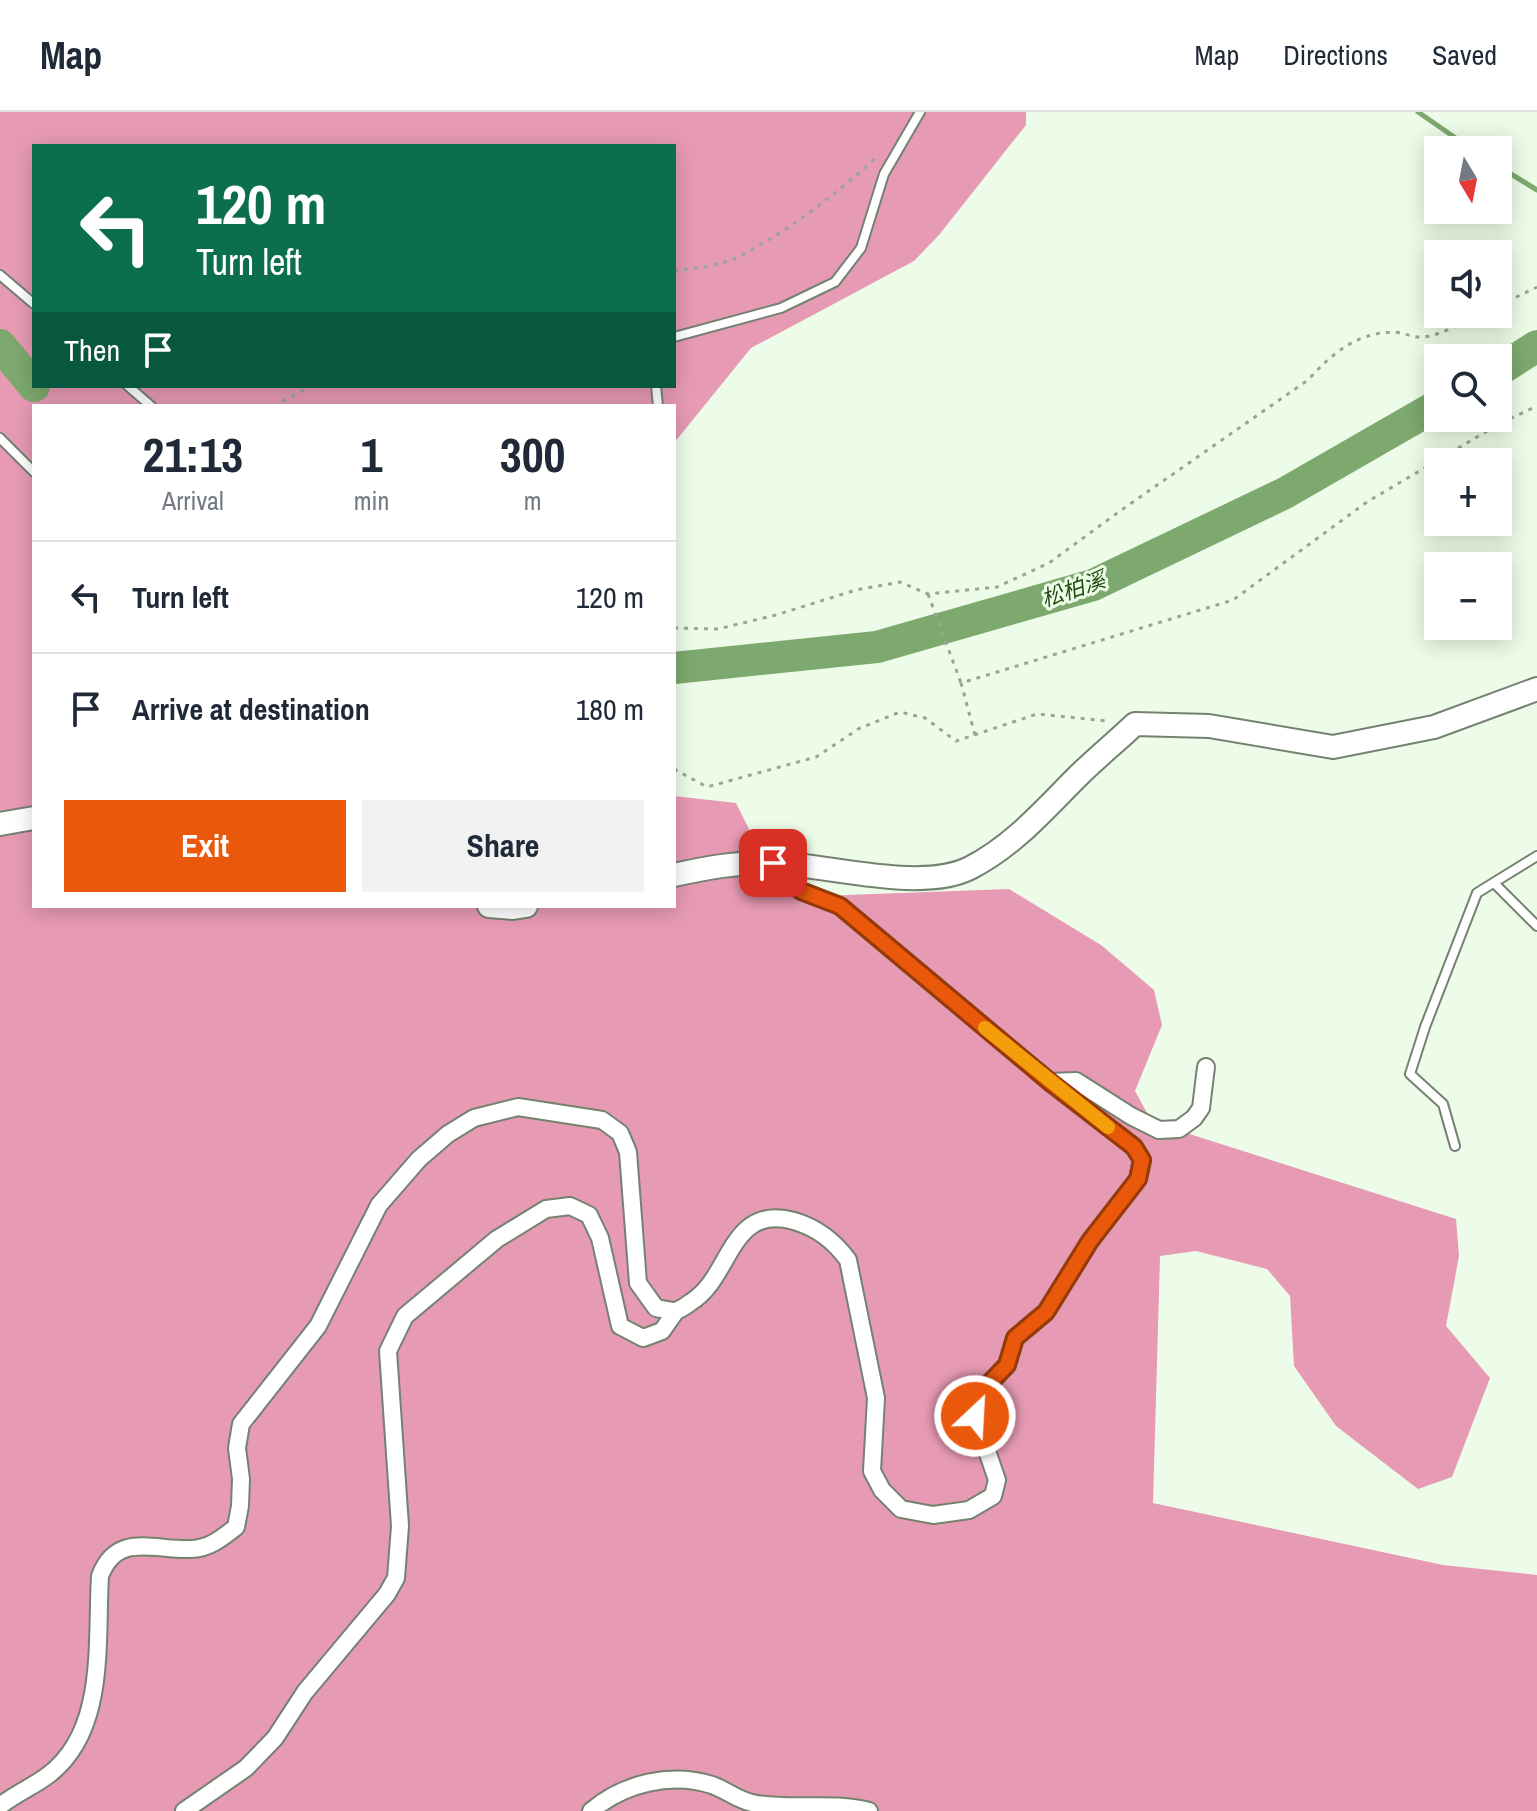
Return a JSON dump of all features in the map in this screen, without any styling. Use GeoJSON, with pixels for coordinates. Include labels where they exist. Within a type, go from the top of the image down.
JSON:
{"type":"FeatureCollection","features":[{"type":"Feature","properties":{"kind":"main road"},"geometry":{"type":"LineString","coordinates":[[676,875],[724,865],[773,863],[902,877],[927,877],[967,870],[1011,843],[1135,724],[1209,726],[1333,747],[1434,727],[1537,689]]}},
{"type":"Feature","properties":{"kind":"main road"},"geometry":{"type":"LineString","coordinates":[[0,824],[32,818]]}},
{"type":"Feature","properties":{"kind":"street"},"geometry":{"type":"LineString","coordinates":[[184,1811],[246,1768],[275,1738],[305,1692],[387,1594],[396,1578],[400,1526],[388,1351],[405,1316],[497,1239],[546,1209],[570,1206],[589,1215],[600,1238],[620,1326],[643,1338],[662,1331],[676,1311],[705,1293],[733,1244],[753,1222],[777,1216],[809,1226],[835,1242],[848,1260],[876,1398],[872,1471],[882,1490],[901,1509],[933,1515],[969,1510],[993,1496],[997,1480],[975,1416],[976,1397],[1007,1365],[1015,1338],[1046,1312],[1090,1241],[1138,1179],[1142,1160],[1134,1147],[1050,1082],[840,906],[801,891],[773,863]]}},
{"type":"Feature","properties":{"kind":"street"},"geometry":{"type":"LineString","coordinates":[[1050,1082],[1076,1081],[1159,1130],[1179,1129],[1194,1118],[1201,1108],[1206,1067]]}},
{"type":"Feature","properties":{"kind":"street"},"geometry":{"type":"LineString","coordinates":[[0,1806],[48,1776],[80,1739],[93,1703],[100,1576],[104,1565],[115,1552],[129,1546],[193,1549],[213,1544],[236,1527],[240,1506],[237,1448],[241,1424],[318,1326],[379,1205],[419,1159],[448,1134],[474,1118],[518,1107],[602,1120],[620,1133],[628,1152],[638,1283],[656,1308],[676,1311]]}},
{"type":"Feature","properties":{"kind":"street"},"geometry":{"type":"LineString","coordinates":[[591,1811],[631,1788],[666,1779],[685,1779],[714,1786],[750,1803],[869,1811]]}},
{"type":"Feature","properties":{"kind":"lane"},"geometry":{"type":"LineString","coordinates":[[676,336],[781,308],[835,282],[861,248],[884,174],[920,112]]}},
{"type":"Feature","properties":{"kind":"lane"},"geometry":{"type":"LineString","coordinates":[[0,275],[32,302]]}},
{"type":"Feature","properties":{"kind":"lane"},"geometry":{"type":"LineString","coordinates":[[130,388],[149,404]]}},
{"type":"Feature","properties":{"kind":"lane"},"geometry":{"type":"LineString","coordinates":[[0,438],[32,470]]}},
{"type":"Feature","properties":{"kind":"lane"},"geometry":{"type":"LineString","coordinates":[[1455,1146],[1443,1104],[1410,1074],[1477,893],[1537,856]]}},
{"type":"Feature","properties":{"kind":"lane"},"geometry":{"type":"LineString","coordinates":[[1494,883],[1537,926]]}},
{"type":"Feature","properties":{"kind":"path"},"geometry":{"type":"LineString","coordinates":[[676,271],[702,268],[738,257],[835,195],[881,154]]}},
{"type":"Feature","properties":{"kind":"path"},"geometry":{"type":"LineString","coordinates":[[1512,299],[1537,287]]}},
{"type":"Feature","properties":{"kind":"path"},"geometry":{"type":"LineString","coordinates":[[676,628],[718,629],[856,590],[900,582],[928,594],[997,587],[1049,563],[1308,380],[1329,357],[1347,344],[1367,336],[1394,332],[1421,338],[1446,328]]}},
{"type":"Feature","properties":{"kind":"path"},"geometry":{"type":"LineString","coordinates":[[278,404],[307,388]]}},
{"type":"Feature","properties":{"kind":"path"},"geometry":{"type":"LineString","coordinates":[[961,683],[1233,600],[1367,502],[1499,424],[1537,406]]}},
{"type":"Feature","properties":{"kind":"path"},"geometry":{"type":"LineString","coordinates":[[928,594],[961,683],[975,735]]}},
{"type":"Feature","properties":{"kind":"path"},"geometry":{"type":"LineString","coordinates":[[676,770],[707,787],[816,757],[860,728],[900,712],[925,718],[956,741],[1037,714],[1135,724]]}},
{"type":"Feature","properties":{"kind":"shaded area"},"geometry":{"type":"Polygon","coordinates":[[[0,112],[1026,112],[1026,125],[939,235],[914,261],[751,348],[676,441],[676,404],[32,404],[32,908],[676,908],[676,796],[736,803],[751,833],[734,862],[749,894],[819,896],[1009,889],[1101,945],[1154,990],[1162,1025],[1135,1091],[1152,1122],[1456,1219],[1459,1256],[1446,1326],[1490,1378],[1452,1477],[1418,1489],[1336,1426],[1294,1366],[1290,1296],[1267,1269],[1196,1251],[1160,1256],[1153,1503],[1443,1565],[1537,1575],[1537,1811],[0,1811],[0,112]]]}},
{"type":"Feature","properties":{"kind":"waterway"},"geometry":{"type":"LineString","coordinates":[[1418,112],[1453,136]]}},
{"type":"Feature","properties":{"kind":"waterway"},"geometry":{"type":"LineString","coordinates":[[1512,175],[1537,190]]}},
{"type":"Feature","properties":{"kind":"waterway","name":"松柏溪"},"geometry":{"type":"LineString","coordinates":[[0,345],[32,384]]}},
{"type":"Feature","properties":{"kind":"waterway","name":"松柏溪"},"geometry":{"type":"LineString","coordinates":[[1512,362],[1537,346]]}},
{"type":"Feature","properties":{"kind":"waterway","name":"松柏溪"},"geometry":{"type":"LineString","coordinates":[[676,668],[877,647],[1093,585],[1285,493],[1424,413]]}},
{"type":"Feature","properties":{"kind":"slow traffic"},"geometry":{"type":"LineString","coordinates":[[985,1028],[1108,1127]]}},
{"type":"Feature","properties":{"kind":"route"},"geometry":{"type":"LineString","coordinates":[[773,863],[801,891],[840,906],[1050,1082],[1134,1147],[1142,1160],[1138,1179],[1090,1241],[1046,1312],[1015,1338],[1007,1365],[976,1397],[975,1416]]}}]}
